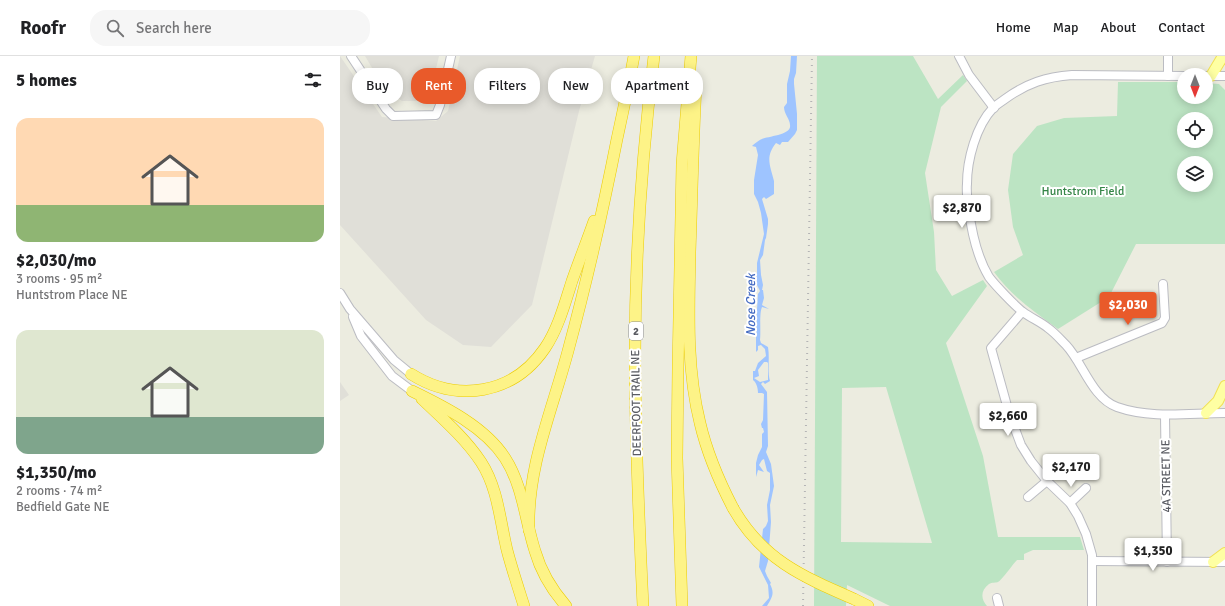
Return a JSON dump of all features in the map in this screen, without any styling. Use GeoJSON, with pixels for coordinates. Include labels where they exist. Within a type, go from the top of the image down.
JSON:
{"type":"FeatureCollection","features":[{"type":"Feature","properties":{"kind":"highway"},"geometry":{"type":"LineString","coordinates":[[530,530],[529,502],[534,470],[574,330],[596,237],[634,56]]}},
{"type":"Feature","properties":{"kind":"highway","name":"DEERFOOT TRAIL NE"},"geometry":{"type":"LineString","coordinates":[[643,606],[638,499],[635,354],[639,217],[654,56]]}},
{"type":"Feature","properties":{"kind":"highway"},"geometry":{"type":"LineString","coordinates":[[682,606],[677,458],[678,361],[682,164],[691,56]]}},
{"type":"Feature","properties":{"kind":"highway"},"geometry":{"type":"LineString","coordinates":[[697,56],[692,171],[689,308],[691,366],[696,405],[705,443],[722,486],[733,508],[749,532],[765,550],[775,558],[811,580],[868,606]]}},
{"type":"Feature","properties":{"kind":"highway"},"geometry":{"type":"LineString","coordinates":[[411,374],[432,386],[445,390],[470,392],[491,388],[500,384],[518,375],[531,364],[545,348],[555,327],[592,227],[612,163]]}},
{"type":"Feature","properties":{"kind":"highway"},"geometry":{"type":"LineString","coordinates":[[412,391],[444,406],[485,435],[505,458],[517,482],[535,552],[548,583],[566,606]]}},
{"type":"Feature","properties":{"kind":"highway"},"geometry":{"type":"LineString","coordinates":[[412,391],[442,417],[468,446],[481,462],[490,479],[499,510],[507,550],[524,606]]}},
{"type":"Feature","properties":{"kind":"main road"},"geometry":{"type":"LineString","coordinates":[[1213,69],[1223,56]]}},
{"type":"Feature","properties":{"kind":"main road"},"geometry":{"type":"LineString","coordinates":[[1206,413],[1218,401],[1225,386]]}},
{"type":"Feature","properties":{"kind":"main road"},"geometry":{"type":"LineString","coordinates":[[1213,562],[1225,553]]}},
{"type":"Feature","properties":{"kind":"street"},"geometry":{"type":"LineString","coordinates":[[351,56],[386,110],[393,116],[436,116],[451,56]]}},
{"type":"Feature","properties":{"kind":"street"},"geometry":{"type":"LineString","coordinates":[[959,56],[969,75],[994,108]]}},
{"type":"Feature","properties":{"kind":"street"},"geometry":{"type":"LineString","coordinates":[[1168,56],[1168,76]]}},
{"type":"Feature","properties":{"kind":"street"},"geometry":{"type":"LineString","coordinates":[[1177,76],[1072,74],[1054,76],[1036,81],[1017,91],[994,108],[984,122],[974,142],[969,161],[966,184],[970,220],[977,251],[984,268],[991,279],[1022,312],[1048,328],[1067,346],[1101,397],[1116,406],[1139,412],[1165,415],[1206,413],[1225,414]]}},
{"type":"Feature","properties":{"kind":"street"},"geometry":{"type":"LineString","coordinates":[[1213,76],[1225,76]]}},
{"type":"Feature","properties":{"kind":"street"},"geometry":{"type":"LineString","coordinates":[[1076,358],[1162,323],[1166,318],[1162,284]]}},
{"type":"Feature","properties":{"kind":"street"},"geometry":{"type":"LineString","coordinates":[[340,294],[394,360],[411,374]]}},
{"type":"Feature","properties":{"kind":"street"},"geometry":{"type":"LineString","coordinates":[[350,308],[361,336],[392,376],[412,391]]}},
{"type":"Feature","properties":{"kind":"street"},"geometry":{"type":"LineString","coordinates":[[1022,312],[991,348],[1009,413],[1021,445],[1031,461],[1047,481],[1070,503],[1086,534],[1092,555],[1092,606]]}},
{"type":"Feature","properties":{"kind":"street","name":"4A STREET NE"},"geometry":{"type":"LineString","coordinates":[[1165,415],[1167,562]]}},
{"type":"Feature","properties":{"kind":"street"},"geometry":{"type":"LineString","coordinates":[[1028,497],[1047,481]]}},
{"type":"Feature","properties":{"kind":"street"},"geometry":{"type":"LineString","coordinates":[[1070,503],[1086,488]]}},
{"type":"Feature","properties":{"kind":"street"},"geometry":{"type":"LineString","coordinates":[[1092,561],[1225,562]]}},
{"type":"Feature","properties":{"kind":"shaded area"},"geometry":{"type":"Polygon","coordinates":[[[340,56],[352,73],[352,104],[373,104],[382,117],[436,121],[448,111],[450,104],[466,104],[466,68],[457,68],[460,56],[595,56],[592,68],[548,68],[548,104],[581,104],[532,305],[491,347],[463,345],[426,320],[340,225],[340,56]]]}},
{"type":"Feature","properties":{"kind":"shaded area"},"geometry":{"type":"Polygon","coordinates":[[[365,56],[439,56],[436,68],[411,68],[411,101],[403,101],[403,68],[372,68],[365,56]]]}},
{"type":"Feature","properties":{"kind":"shaded area"},"geometry":{"type":"Polygon","coordinates":[[[340,382],[349,395],[340,401],[340,382]]]}},
{"type":"Feature","properties":{"kind":"green space"},"geometry":{"type":"Polygon","coordinates":[[[817,56],[913,56],[938,99],[963,75],[967,81],[941,107],[925,173],[934,232],[936,270],[952,296],[983,280],[987,286],[946,343],[983,456],[998,537],[1080,537],[1084,550],[1033,550],[1024,554],[1024,560],[1017,560],[1000,581],[989,584],[984,589],[982,595],[987,606],[890,606],[847,585],[846,606],[814,606],[817,56]],[[886,387],[842,388],[841,542],[932,543],[886,387]]]}},
{"type":"Feature","properties":{"kind":"green space","name":"Huntstrom Field"},"geometry":{"type":"Polygon","coordinates":[[[1118,82],[1177,82],[1177,104],[1213,104],[1213,84],[1219,84],[1225,90],[1225,244],[1136,244],[1109,297],[1058,329],[1032,310],[1008,289],[994,272],[1023,255],[1013,227],[1008,190],[1013,154],[1037,126],[1064,118],[1117,116],[1118,82]]]}},
{"type":"Feature","properties":{"kind":"water"},"geometry":{"type":"Polygon","coordinates":[[[791,56],[797,56],[794,84],[797,130],[788,142],[782,142],[780,145],[776,143],[770,153],[769,161],[774,181],[774,194],[766,199],[764,197],[762,199],[768,224],[763,255],[760,260],[764,298],[762,305],[769,309],[762,307],[761,310],[760,340],[761,343],[768,347],[770,381],[765,384],[763,382],[761,384],[767,392],[768,446],[766,452],[771,464],[774,486],[770,505],[771,522],[768,561],[765,571],[771,583],[773,593],[767,606],[762,606],[769,598],[768,585],[759,567],[763,529],[768,521],[767,505],[770,490],[770,473],[767,471],[764,459],[759,465],[764,472],[758,470],[756,477],[756,463],[762,447],[762,434],[764,432],[761,424],[763,420],[764,394],[758,393],[756,384],[753,380],[753,371],[755,371],[758,363],[766,356],[765,349],[761,345],[758,346],[758,350],[756,352],[758,294],[760,291],[756,283],[756,274],[764,234],[761,213],[754,194],[754,180],[758,155],[756,147],[752,146],[765,138],[784,133],[790,128],[790,123],[784,107],[787,103],[787,84],[791,56]],[[764,362],[758,370],[759,376],[754,378],[760,382],[768,380],[767,362],[764,362]]]}},
{"type":"Feature","properties":{"kind":"railway"},"geometry":{"type":"LineString","coordinates":[[803,606],[812,56]]}},
{"type":"Feature","properties":{"kind":"water label","name":"Nose Creek"},"geometry":{"type":"Point","coordinates":[750,305]}}]}
